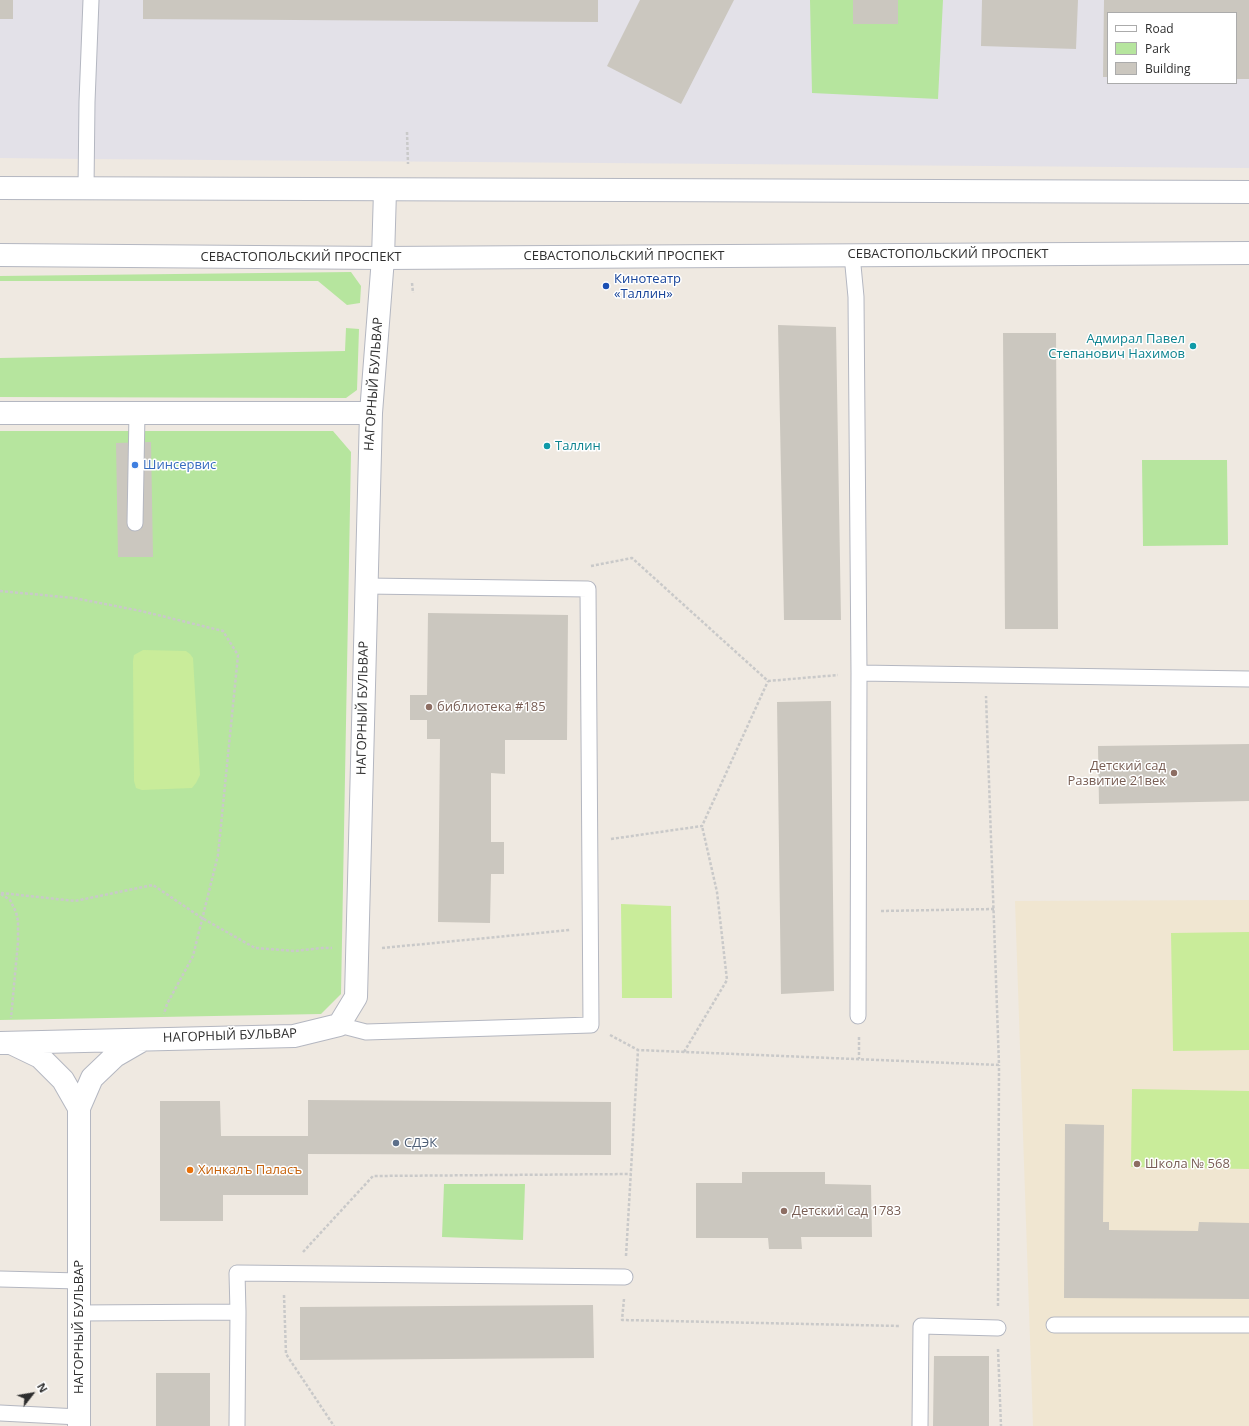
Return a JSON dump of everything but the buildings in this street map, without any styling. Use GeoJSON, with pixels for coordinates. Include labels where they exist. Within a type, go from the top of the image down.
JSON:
{"type":"FeatureCollection","features":[{"type":"Feature","properties":{"kind":"main road"},"geometry":{"type":"LineString","coordinates":[[0,188],[385,191],[1249,192]]}},
{"type":"Feature","properties":{"kind":"main road","name":"НАГОРНЫЙ БУЛЬВАР"},"geometry":{"type":"LineString","coordinates":[[7,1036],[144,1039],[294,1036],[339,1025],[356,997],[371,413],[383,258],[385,191]]}},
{"type":"Feature","properties":{"kind":"main road","name":"СЕВАСТОПОЛЬСКИЙ ПРОСПЕКТ"},"geometry":{"type":"LineString","coordinates":[[0,255],[383,258],[1249,253]]}},
{"type":"Feature","properties":{"kind":"main road"},"geometry":{"type":"LineString","coordinates":[[0,413],[371,413]]}},
{"type":"Feature","properties":{"kind":"main road","name":"НАГОРНЫЙ БУЛЬВАР"},"geometry":{"type":"LineString","coordinates":[[7,1036],[40,1057],[63,1080],[78,1108]]}},
{"type":"Feature","properties":{"kind":"main road","name":"НАГОРНЫЙ БУЛЬВАР"},"geometry":{"type":"LineString","coordinates":[[79,1422],[78,1108],[92,1078],[115,1056],[144,1039]]}},
{"type":"Feature","properties":{"kind":"lane"},"geometry":{"type":"LineString","coordinates":[[86,188],[87,102],[91,0]]}},
{"type":"Feature","properties":{"kind":"lane"},"geometry":{"type":"LineString","coordinates":[[852,255],[856,297],[859,673],[858,1016]]}},
{"type":"Feature","properties":{"kind":"lane"},"geometry":{"type":"LineString","coordinates":[[135,523],[137,413]]}},
{"type":"Feature","properties":{"kind":"lane"},"geometry":{"type":"LineString","coordinates":[[339,1025],[366,1032],[591,1025],[588,589],[366,586]]}},
{"type":"Feature","properties":{"kind":"lane"},"geometry":{"type":"LineString","coordinates":[[859,673],[1249,679]]}},
{"type":"Feature","properties":{"kind":"lane"},"geometry":{"type":"LineString","coordinates":[[237,1426],[237,1273],[625,1277]]}},
{"type":"Feature","properties":{"kind":"lane"},"geometry":{"type":"LineString","coordinates":[[0,1279],[79,1280]]}},
{"type":"Feature","properties":{"kind":"lane"},"geometry":{"type":"LineString","coordinates":[[79,1313],[238,1312]]}},
{"type":"Feature","properties":{"kind":"lane"},"geometry":{"type":"LineString","coordinates":[[1054,1325],[1249,1324]]}},
{"type":"Feature","properties":{"kind":"lane"},"geometry":{"type":"LineString","coordinates":[[920,1426],[921,1326],[998,1328]]}},
{"type":"Feature","properties":{"kind":"lane"},"geometry":{"type":"LineString","coordinates":[[0,1414],[79,1422]]}},
{"type":"Feature","properties":{"kind":"path"},"geometry":{"type":"LineString","coordinates":[[588,589],[591,566],[632,558],[768,681],[859,673]]}},
{"type":"Feature","properties":{"kind":"path"},"geometry":{"type":"LineString","coordinates":[[0,591],[74,598],[141,611],[223,631],[238,655],[218,855],[193,956],[167,1004],[163,1015]]}},
{"type":"Feature","properties":{"kind":"path"},"geometry":{"type":"LineString","coordinates":[[985,675],[999,1065],[998,1328],[1000,1426]]}},
{"type":"Feature","properties":{"kind":"path"},"geometry":{"type":"LineString","coordinates":[[684,1052],[727,980],[717,892],[702,826],[768,681]]}},
{"type":"Feature","properties":{"kind":"path"},"geometry":{"type":"LineString","coordinates":[[590,842],[702,826]]}},
{"type":"Feature","properties":{"kind":"path"},"geometry":{"type":"LineString","coordinates":[[0,893],[75,901],[153,885],[202,918],[254,948],[294,951],[322,948]]}},
{"type":"Feature","properties":{"kind":"path"},"geometry":{"type":"LineString","coordinates":[[0,893],[10,900],[16,912],[18,922],[18,942],[7,1036]]}},
{"type":"Feature","properties":{"kind":"path"},"geometry":{"type":"LineString","coordinates":[[858,912],[994,908]]}},
{"type":"Feature","properties":{"kind":"path"},"geometry":{"type":"LineString","coordinates":[[375,949],[591,928]]}},
{"type":"Feature","properties":{"kind":"path"},"geometry":{"type":"LineString","coordinates":[[591,1025],[638,1050],[999,1065]]}},
{"type":"Feature","properties":{"kind":"path"},"geometry":{"type":"LineString","coordinates":[[638,1050],[622,1320],[921,1326]]}},
{"type":"Feature","properties":{"kind":"path"},"geometry":{"type":"LineString","coordinates":[[334,1426],[286,1354],[283,1273],[373,1176],[631,1174]]}},
{"type":"Feature","properties":{"kind":"shaded area"},"geometry":{"type":"Polygon","coordinates":[[[0,0],[1249,0],[1249,168],[0,158],[0,0]]]}},
{"type":"Feature","properties":{"kind":"shaded area","name":"Школа № 568"},"geometry":{"type":"Polygon","coordinates":[[[1249,900],[1249,1426],[1033,1426],[1015,901],[1249,900]]]}},
{"type":"Feature","properties":{"kind":"green space"},"geometry":{"type":"Polygon","coordinates":[[[810,0],[943,0],[938,99],[812,93],[810,0]]]}},
{"type":"Feature","properties":{"kind":"green space"},"geometry":{"type":"Polygon","coordinates":[[[351,272],[361,286],[360,303],[347,305],[318,281],[0,281],[0,276],[351,272]]]}},
{"type":"Feature","properties":{"kind":"green space"},"geometry":{"type":"Polygon","coordinates":[[[346,328],[359,329],[357,390],[346,398],[0,397],[0,358],[345,351],[346,328]]]}},
{"type":"Feature","properties":{"kind":"green space"},"geometry":{"type":"Polygon","coordinates":[[[0,431],[333,431],[351,452],[341,994],[321,1014],[0,1020],[0,431]]]}},
{"type":"Feature","properties":{"kind":"green space"},"geometry":{"type":"Polygon","coordinates":[[[1142,460],[1227,460],[1228,545],[1143,546],[1142,460]]]}},
{"type":"Feature","properties":{"kind":"green space"},"geometry":{"type":"Polygon","coordinates":[[[143,650],[186,651],[193,658],[200,775],[192,788],[142,790],[136,788],[134,781],[133,661],[134,655],[143,650]]]}},
{"type":"Feature","properties":{"kind":"green space"},"geometry":{"type":"Polygon","coordinates":[[[621,904],[671,906],[672,998],[622,998],[621,904]]]}},
{"type":"Feature","properties":{"kind":"green space"},"geometry":{"type":"Polygon","coordinates":[[[1249,932],[1249,1050],[1173,1051],[1171,933],[1249,932]]]}},
{"type":"Feature","properties":{"kind":"green space"},"geometry":{"type":"Polygon","coordinates":[[[1132,1089],[1249,1091],[1249,1169],[1131,1167],[1132,1089]]]}},
{"type":"Feature","properties":{"kind":"green space"},"geometry":{"type":"Polygon","coordinates":[[[444,1184],[525,1184],[523,1240],[442,1237],[444,1184]]]}},
{"type":"Feature","properties":{"kind":"place","name":"Кинотеатр «Таллин»"},"geometry":{"type":"Point","coordinates":[606,286]}},
{"type":"Feature","properties":{"kind":"place","name":"Адмирал Павел Степанович Нахимов"},"geometry":{"type":"Point","coordinates":[1193,346]}},
{"type":"Feature","properties":{"kind":"place","name":"Таллин"},"geometry":{"type":"Point","coordinates":[547,446]}},
{"type":"Feature","properties":{"kind":"place","name":"Шинсервис"},"geometry":{"type":"Point","coordinates":[135,465]}},
{"type":"Feature","properties":{"kind":"place","name":"библиотека #185"},"geometry":{"type":"Point","coordinates":[429,707]}},
{"type":"Feature","properties":{"kind":"place","name":"Детский сад Развитие 21век"},"geometry":{"type":"Point","coordinates":[1174,773]}},
{"type":"Feature","properties":{"kind":"place","name":"СДЭК"},"geometry":{"type":"Point","coordinates":[396,1143]}},
{"type":"Feature","properties":{"kind":"place","name":"Школа № 568"},"geometry":{"type":"Point","coordinates":[1137,1164]}},
{"type":"Feature","properties":{"kind":"place","name":"Хинкалъ Паласъ"},"geometry":{"type":"Point","coordinates":[190,1170]}},
{"type":"Feature","properties":{"kind":"place","name":"Детский сад 1783"},"geometry":{"type":"Point","coordinates":[784,1211]}}]}
